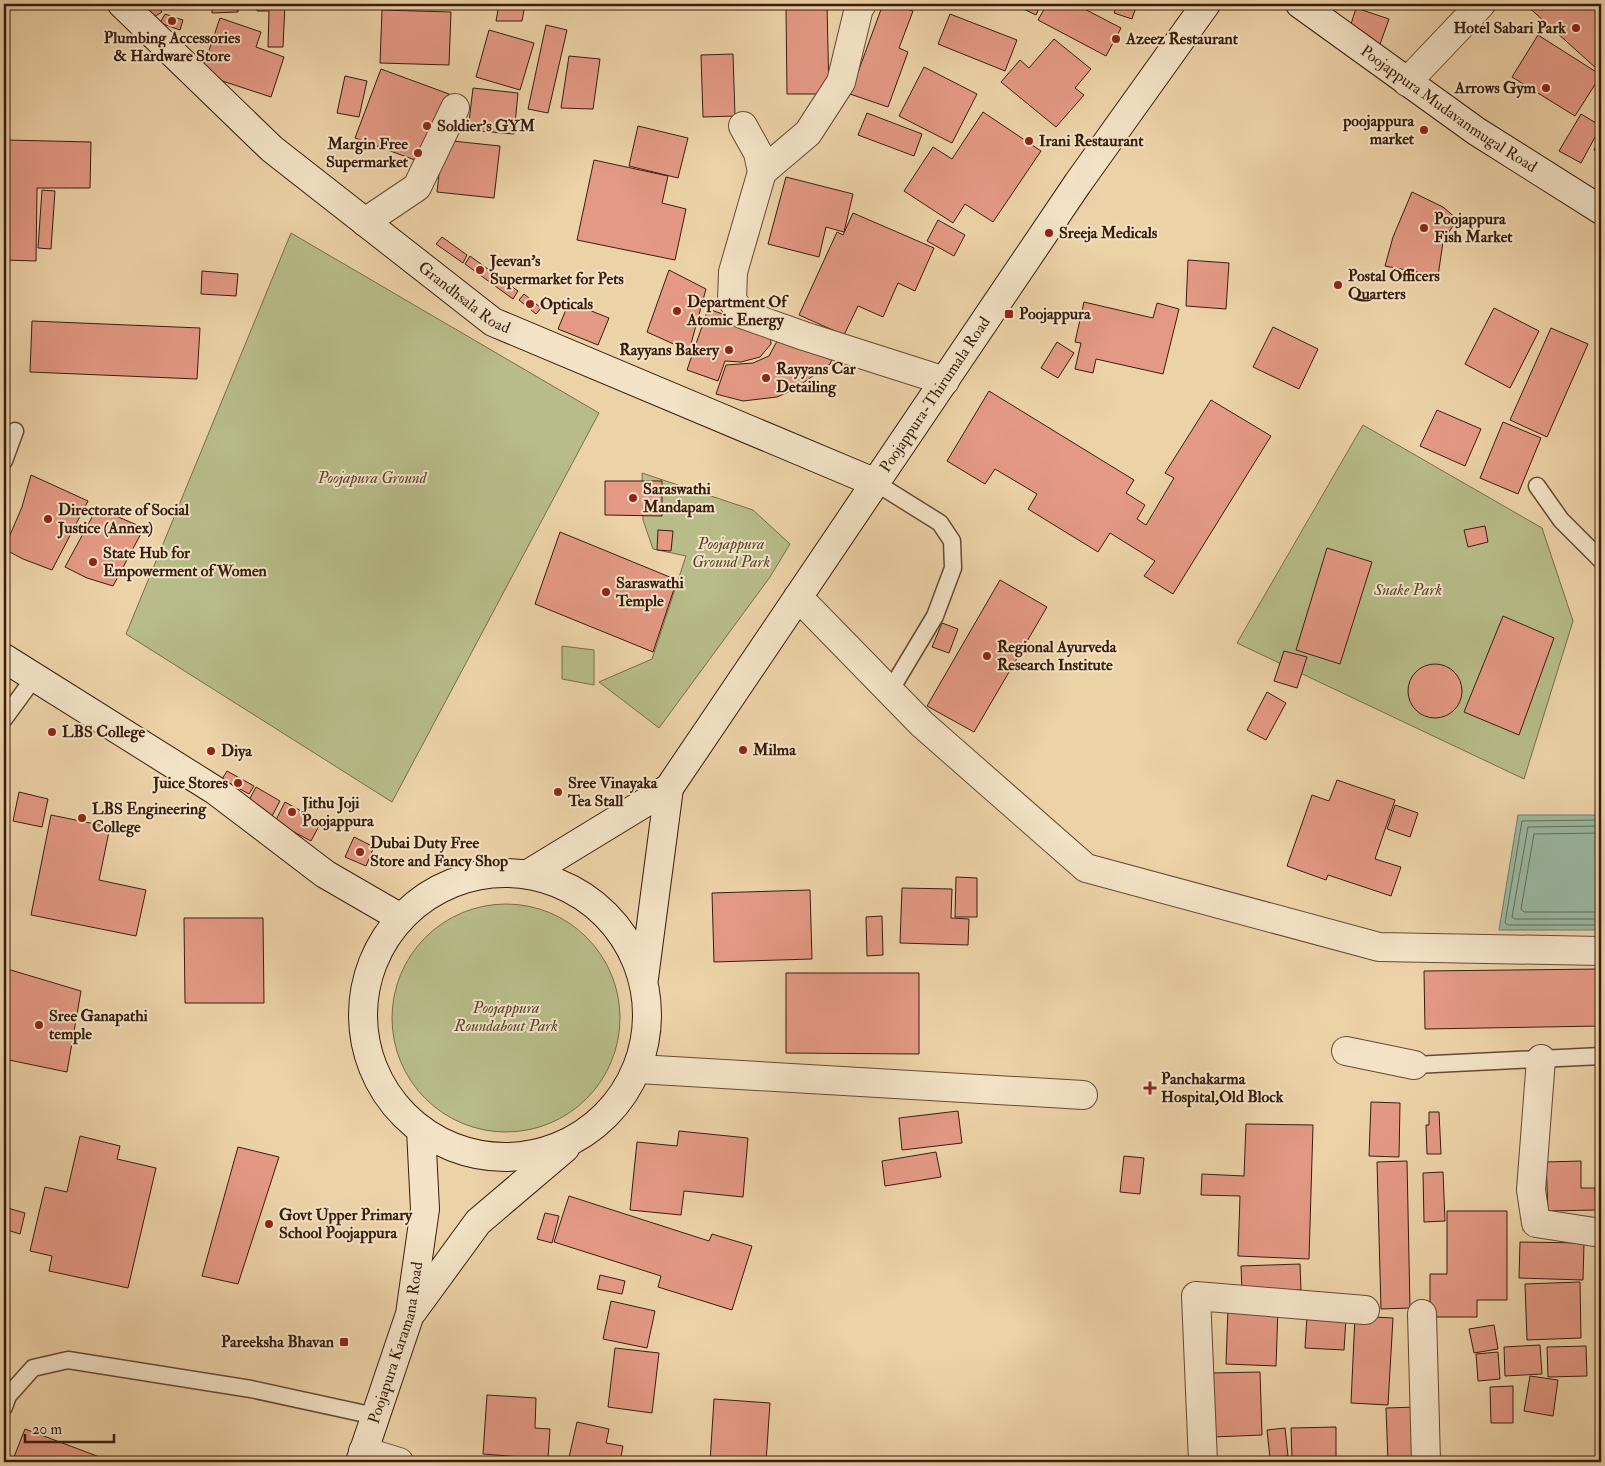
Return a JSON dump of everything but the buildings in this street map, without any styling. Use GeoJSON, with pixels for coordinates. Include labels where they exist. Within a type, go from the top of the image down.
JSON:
{"type":"FeatureCollection","features":[{"type":"Feature","properties":{"kind":"main road","name":"Grandhsala Road"},"geometry":{"type":"LineString","coordinates":[[122,4],[272,149],[493,322],[876,483]]}},
{"type":"Feature","properties":{"kind":"main road"},"geometry":{"type":"LineString","coordinates":[[762,172],[808,133],[841,82],[859,8],[862,4]]}},
{"type":"Feature","properties":{"kind":"main road","name":"Poojappura-Thirumala Road"},"geometry":{"type":"LineString","coordinates":[[669,788],[1078,183],[1206,4]]}},
{"type":"Feature","properties":{"kind":"main road","name":"Poojappura Mudavanmugal Road"},"geometry":{"type":"LineString","coordinates":[[1300,4],[1476,131],[1601,210]]}},
{"type":"Feature","properties":{"kind":"main road"},"geometry":{"type":"LineString","coordinates":[[1407,82],[1481,4]]}},
{"type":"Feature","properties":{"kind":"main road"},"geometry":{"type":"LineString","coordinates":[[365,222],[417,187],[455,108]]}},
{"type":"Feature","properties":{"kind":"main road"},"geometry":{"type":"LineString","coordinates":[[743,126],[758,152],[762,172],[733,272],[732,300],[742,314],[945,381]]}},
{"type":"Feature","properties":{"kind":"main road"},"geometry":{"type":"LineString","coordinates":[[798,597],[922,724],[1086,868],[1379,946],[1601,951]]}},
{"type":"Feature","properties":{"kind":"main road"},"geometry":{"type":"LineString","coordinates":[[4,658],[216,791],[325,874],[401,918]]}},
{"type":"Feature","properties":{"kind":"main road"},"geometry":{"type":"LineString","coordinates":[[528,874],[669,788]]}},
{"type":"Feature","properties":{"kind":"main road"},"geometry":{"type":"LineString","coordinates":[[410,1314],[478,1222],[613,1108],[638,1069],[648,1025],[644,979],[669,788]]}},
{"type":"Feature","properties":{"kind":"main road"},"geometry":{"type":"LineString","coordinates":[[578,1137],[539,1153],[498,1157],[458,1149],[421,1130],[392,1101],[372,1065],[362,1025],[366,983],[380,945],[407,911],[443,886],[485,874],[528,874],[568,886],[602,910],[628,941],[644,979]]}},
{"type":"Feature","properties":{"kind":"main road"},"geometry":{"type":"LineString","coordinates":[[1346,1051],[1414,1064]]}},
{"type":"Feature","properties":{"kind":"main road"},"geometry":{"type":"LineString","coordinates":[[1541,1059],[1531,1190],[1536,1223],[1601,1233]]}},
{"type":"Feature","properties":{"kind":"main road"},"geometry":{"type":"LineString","coordinates":[[638,1069],[1083,1095]]}},
{"type":"Feature","properties":{"kind":"main road","name":"Poojapura Karamana Road"},"geometry":{"type":"LineString","coordinates":[[361,1457],[410,1314],[425,1209],[421,1130]]}},
{"type":"Feature","properties":{"kind":"main road"},"geometry":{"type":"LineString","coordinates":[[1203,1462],[1196,1296],[1365,1310]]}},
{"type":"Feature","properties":{"kind":"main road"},"geometry":{"type":"LineString","coordinates":[[1422,1314],[1426,1462]]}},
{"type":"Feature","properties":{"kind":"main road"},"geometry":{"type":"LineString","coordinates":[[361,1457],[399,1462]]}},
{"type":"Feature","properties":{"kind":"lane"},"geometry":{"type":"LineString","coordinates":[[4,461],[15,431]]}},
{"type":"Feature","properties":{"kind":"lane"},"geometry":{"type":"LineString","coordinates":[[876,483],[940,523],[952,541],[952,568],[935,616],[890,691]]}},
{"type":"Feature","properties":{"kind":"lane"},"geometry":{"type":"LineString","coordinates":[[1538,486],[1561,520],[1601,560]]}},
{"type":"Feature","properties":{"kind":"lane"},"geometry":{"type":"LineString","coordinates":[[4,719],[34,678]]}},
{"type":"Feature","properties":{"kind":"lane"},"geometry":{"type":"LineString","coordinates":[[1414,1064],[1601,1056]]}},
{"type":"Feature","properties":{"kind":"lane"},"geometry":{"type":"LineString","coordinates":[[4,1407],[8,1396],[33,1368],[68,1360],[251,1389],[376,1416]]}},
{"type":"Feature","properties":{"kind":"green space","name":"Poojapura Ground"},"geometry":{"type":"Polygon","coordinates":[[[291,233],[599,413],[392,802],[126,634],[291,233]]]}},
{"type":"Feature","properties":{"kind":"green space","name":"Snake Park"},"geometry":{"type":"Polygon","coordinates":[[[1363,425],[1542,528],[1573,621],[1524,779],[1237,643],[1363,425]]]}},
{"type":"Feature","properties":{"kind":"green space","name":"Poojappura Ground Park"},"geometry":{"type":"Polygon","coordinates":[[[642,473],[753,510],[790,544],[770,577],[659,728],[599,682],[652,659],[686,556],[653,549],[643,520],[642,473]]]}},
{"type":"Feature","properties":{"kind":"green space"},"geometry":{"type":"Polygon","coordinates":[[[562,646],[594,650],[594,685],[562,679],[562,646]]]}},
{"type":"Feature","properties":{"kind":"green space","name":"Poojappura Roundabout Park"},"geometry":{"type":"Polygon","coordinates":[[[495,904],[517,904],[550,912],[569,923],[587,937],[601,955],[612,974],[620,1007],[618,1040],[612,1062],[601,1081],[587,1099],[569,1113],[550,1124],[517,1132],[495,1132],[462,1124],[443,1113],[425,1099],[411,1081],[400,1062],[392,1029],[392,1007],[400,974],[411,955],[425,937],[443,923],[462,912],[495,904]]]}},
{"type":"Feature","properties":{"kind":"water"},"geometry":{"type":"Polygon","coordinates":[[[1518,815],[1601,815],[1601,930],[1499,930],[1518,815]]]}},
{"type":"Feature","properties":{"kind":"place","name":"Plumbing Accessories & Hardware Store"},"geometry":{"type":"Point","coordinates":[172,21]}},
{"type":"Feature","properties":{"kind":"place","name":"Hotel Sabari Park"},"geometry":{"type":"Point","coordinates":[1576,28]}},
{"type":"Feature","properties":{"kind":"place","name":"Azeez Restaurant"},"geometry":{"type":"Point","coordinates":[1116,39]}},
{"type":"Feature","properties":{"kind":"place","name":"Arrows Gym"},"geometry":{"type":"Point","coordinates":[1546,88]}},
{"type":"Feature","properties":{"kind":"place","name":"Soldier's GYM"},"geometry":{"type":"Point","coordinates":[427,126]}},
{"type":"Feature","properties":{"kind":"place","name":"poojappura market"},"geometry":{"type":"Point","coordinates":[1424,130]}},
{"type":"Feature","properties":{"kind":"place","name":"Irani Restaurant"},"geometry":{"type":"Point","coordinates":[1029,141]}},
{"type":"Feature","properties":{"kind":"place","name":"Margin Free Supermarket"},"geometry":{"type":"Point","coordinates":[418,153]}},
{"type":"Feature","properties":{"kind":"place","name":"Poojappura Fish Market"},"geometry":{"type":"Point","coordinates":[1424,228]}},
{"type":"Feature","properties":{"kind":"place","name":"Sreeja Medicals"},"geometry":{"type":"Point","coordinates":[1049,233]}},
{"type":"Feature","properties":{"kind":"place","name":"Jeevan's Supermarket for Pets"},"geometry":{"type":"Point","coordinates":[480,270]}},
{"type":"Feature","properties":{"kind":"place","name":"Postal Officers Quarters"},"geometry":{"type":"Point","coordinates":[1338,285]}},
{"type":"Feature","properties":{"kind":"place","name":"Opticals"},"geometry":{"type":"Point","coordinates":[530,304]}},
{"type":"Feature","properties":{"kind":"place","name":"Department Of Atomic Energy"},"geometry":{"type":"Point","coordinates":[677,311]}},
{"type":"Feature","properties":{"kind":"place","name":"Poojappura"},"geometry":{"type":"Point","coordinates":[1009,314]}},
{"type":"Feature","properties":{"kind":"place","name":"Rayyans Bakery"},"geometry":{"type":"Point","coordinates":[729,350]}},
{"type":"Feature","properties":{"kind":"place","name":"Rayyans Car Detailing"},"geometry":{"type":"Point","coordinates":[766,378]}},
{"type":"Feature","properties":{"kind":"place","name":"Saraswathi Mandapam"},"geometry":{"type":"Point","coordinates":[633,498]}},
{"type":"Feature","properties":{"kind":"place","name":"Directorate of Social Justice (Annex)"},"geometry":{"type":"Point","coordinates":[48,519]}},
{"type":"Feature","properties":{"kind":"place","name":"State Hub for Empowerment of Women"},"geometry":{"type":"Point","coordinates":[93,562]}},
{"type":"Feature","properties":{"kind":"place","name":"Saraswathi Temple"},"geometry":{"type":"Point","coordinates":[606,592]}},
{"type":"Feature","properties":{"kind":"place","name":"Regional Ayurveda Research Institute"},"geometry":{"type":"Point","coordinates":[987,656]}},
{"type":"Feature","properties":{"kind":"place","name":"LBS College"},"geometry":{"type":"Point","coordinates":[52,732]}},
{"type":"Feature","properties":{"kind":"place","name":"Milma"},"geometry":{"type":"Point","coordinates":[743,750]}},
{"type":"Feature","properties":{"kind":"place","name":"Diya"},"geometry":{"type":"Point","coordinates":[211,751]}},
{"type":"Feature","properties":{"kind":"place","name":"Juice Stores"},"geometry":{"type":"Point","coordinates":[238,783]}},
{"type":"Feature","properties":{"kind":"place","name":"Sree Vinayaka Tea Stall"},"geometry":{"type":"Point","coordinates":[558,792]}},
{"type":"Feature","properties":{"kind":"place","name":"Jithu Joji Poojappura"},"geometry":{"type":"Point","coordinates":[292,812]}},
{"type":"Feature","properties":{"kind":"place","name":"LBS Engineering College"},"geometry":{"type":"Point","coordinates":[82,818]}},
{"type":"Feature","properties":{"kind":"place","name":"Dubai Duty Free Store and Fancy Shop"},"geometry":{"type":"Point","coordinates":[360,852]}},
{"type":"Feature","properties":{"kind":"place","name":"Sree Ganapathi temple"},"geometry":{"type":"Point","coordinates":[39,1025]}},
{"type":"Feature","properties":{"kind":"place","name":"Panchakarma Hospital,Old Block"},"geometry":{"type":"Point","coordinates":[1150,1088]}},
{"type":"Feature","properties":{"kind":"place","name":"Govt Upper Primary School Poojappura"},"geometry":{"type":"Point","coordinates":[269,1224]}},
{"type":"Feature","properties":{"kind":"place","name":"Pareeksha Bhavan"},"geometry":{"type":"Point","coordinates":[344,1342]}}]}
